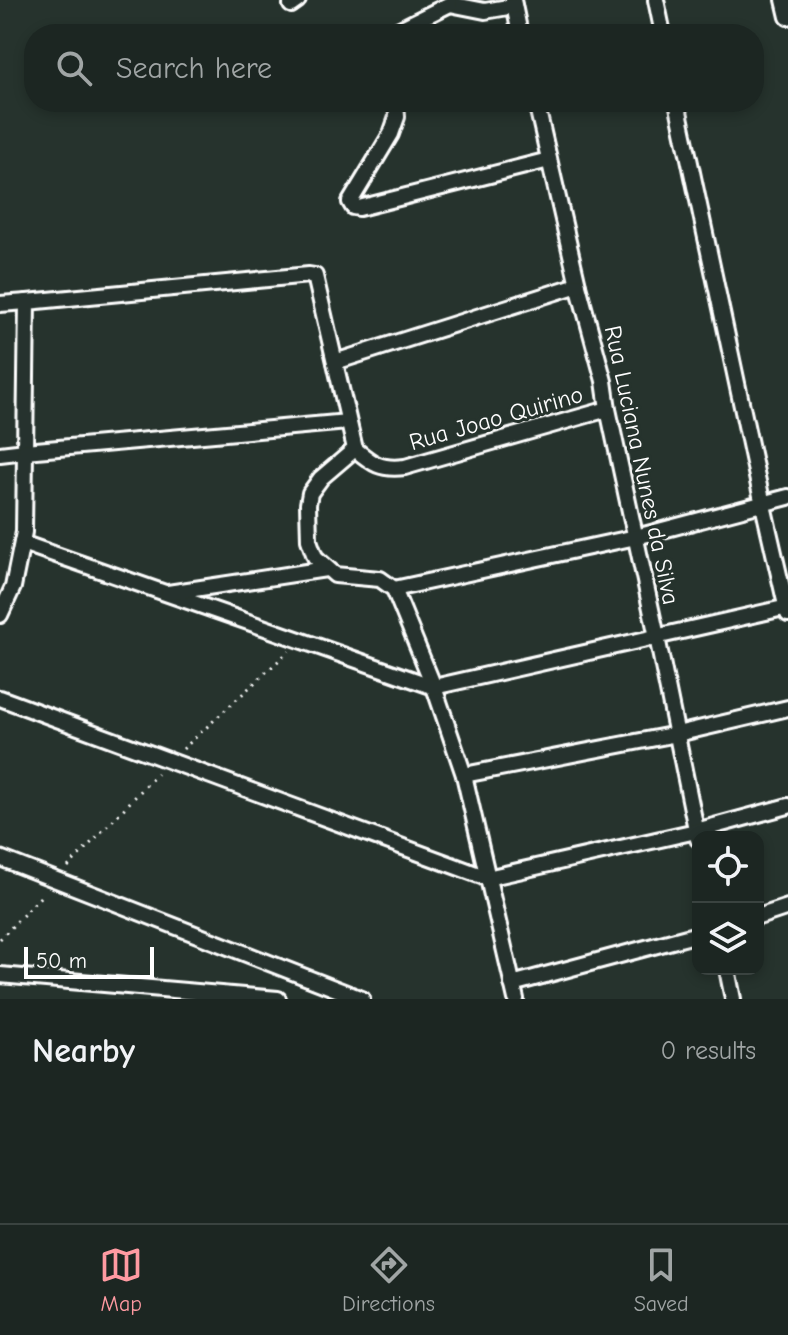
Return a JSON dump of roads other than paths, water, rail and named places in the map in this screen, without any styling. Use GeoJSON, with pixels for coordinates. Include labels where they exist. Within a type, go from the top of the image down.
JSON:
{"type":"FeatureCollection","features":[{"type":"Feature","properties":{"kind":"street"},"geometry":{"type":"LineString","coordinates":[[656,0],[661,24]]}},
{"type":"Feature","properties":{"kind":"street"},"geometry":{"type":"LineString","coordinates":[[784,0],[788,17]]}},
{"type":"Feature","properties":{"kind":"street"},"geometry":{"type":"LineString","coordinates":[[408,24],[449,2],[485,11],[514,3],[518,24]]}},
{"type":"Feature","properties":{"kind":"street"},"geometry":{"type":"LineString","coordinates":[[397,112],[391,134],[350,202],[353,207],[549,160]]}},
{"type":"Feature","properties":{"kind":"street","name":"Rua Luciana Nunes da Silva"},"geometry":{"type":"LineString","coordinates":[[538,112],[578,285],[604,381],[696,831]]}},
{"type":"Feature","properties":{"kind":"street"},"geometry":{"type":"LineString","coordinates":[[22,543],[434,687],[787,609],[679,112]]}},
{"type":"Feature","properties":{"kind":"street"},"geometry":{"type":"LineString","coordinates":[[0,304],[315,276],[355,449],[321,478],[310,493],[309,540],[315,557],[335,575],[380,579],[394,589],[434,687],[464,775],[516,999]]}},
{"type":"Feature","properties":{"kind":"street"},"geometry":{"type":"LineString","coordinates":[[335,362],[578,285]]}},
{"type":"Feature","properties":{"kind":"street"},"geometry":{"type":"LineString","coordinates":[[0,615],[13,587],[24,532],[27,302]]}},
{"type":"Feature","properties":{"kind":"street","name":"Rua Joao Quirino"},"geometry":{"type":"LineString","coordinates":[[355,449],[379,467],[405,467],[608,409]]}},
{"type":"Feature","properties":{"kind":"street"},"geometry":{"type":"LineString","coordinates":[[0,454],[348,422]]}},
{"type":"Feature","properties":{"kind":"street"},"geometry":{"type":"LineString","coordinates":[[394,589],[636,537],[788,497]]}},
{"type":"Feature","properties":{"kind":"street"},"geometry":{"type":"LineString","coordinates":[[165,593],[326,569]]}},
{"type":"Feature","properties":{"kind":"street"},"geometry":{"type":"LineString","coordinates":[[0,698],[487,878],[692,836]]}},
{"type":"Feature","properties":{"kind":"street"},"geometry":{"type":"LineString","coordinates":[[464,775],[677,734],[788,708]]}},
{"type":"Feature","properties":{"kind":"street"},"geometry":{"type":"LineString","coordinates":[[710,831],[788,806]]}},
{"type":"Feature","properties":{"kind":"street"},"geometry":{"type":"LineString","coordinates":[[0,858],[362,999]]}},
{"type":"Feature","properties":{"kind":"street"},"geometry":{"type":"LineString","coordinates":[[764,915],[788,907]]}},
{"type":"Feature","properties":{"kind":"street"},"geometry":{"type":"LineString","coordinates":[[512,984],[692,936]]}},
{"type":"Feature","properties":{"kind":"street"},"geometry":{"type":"LineString","coordinates":[[0,975],[278,999]]}},
{"type":"Feature","properties":{"kind":"street"},"geometry":{"type":"LineString","coordinates":[[728,975],[733,999]]}}]}
